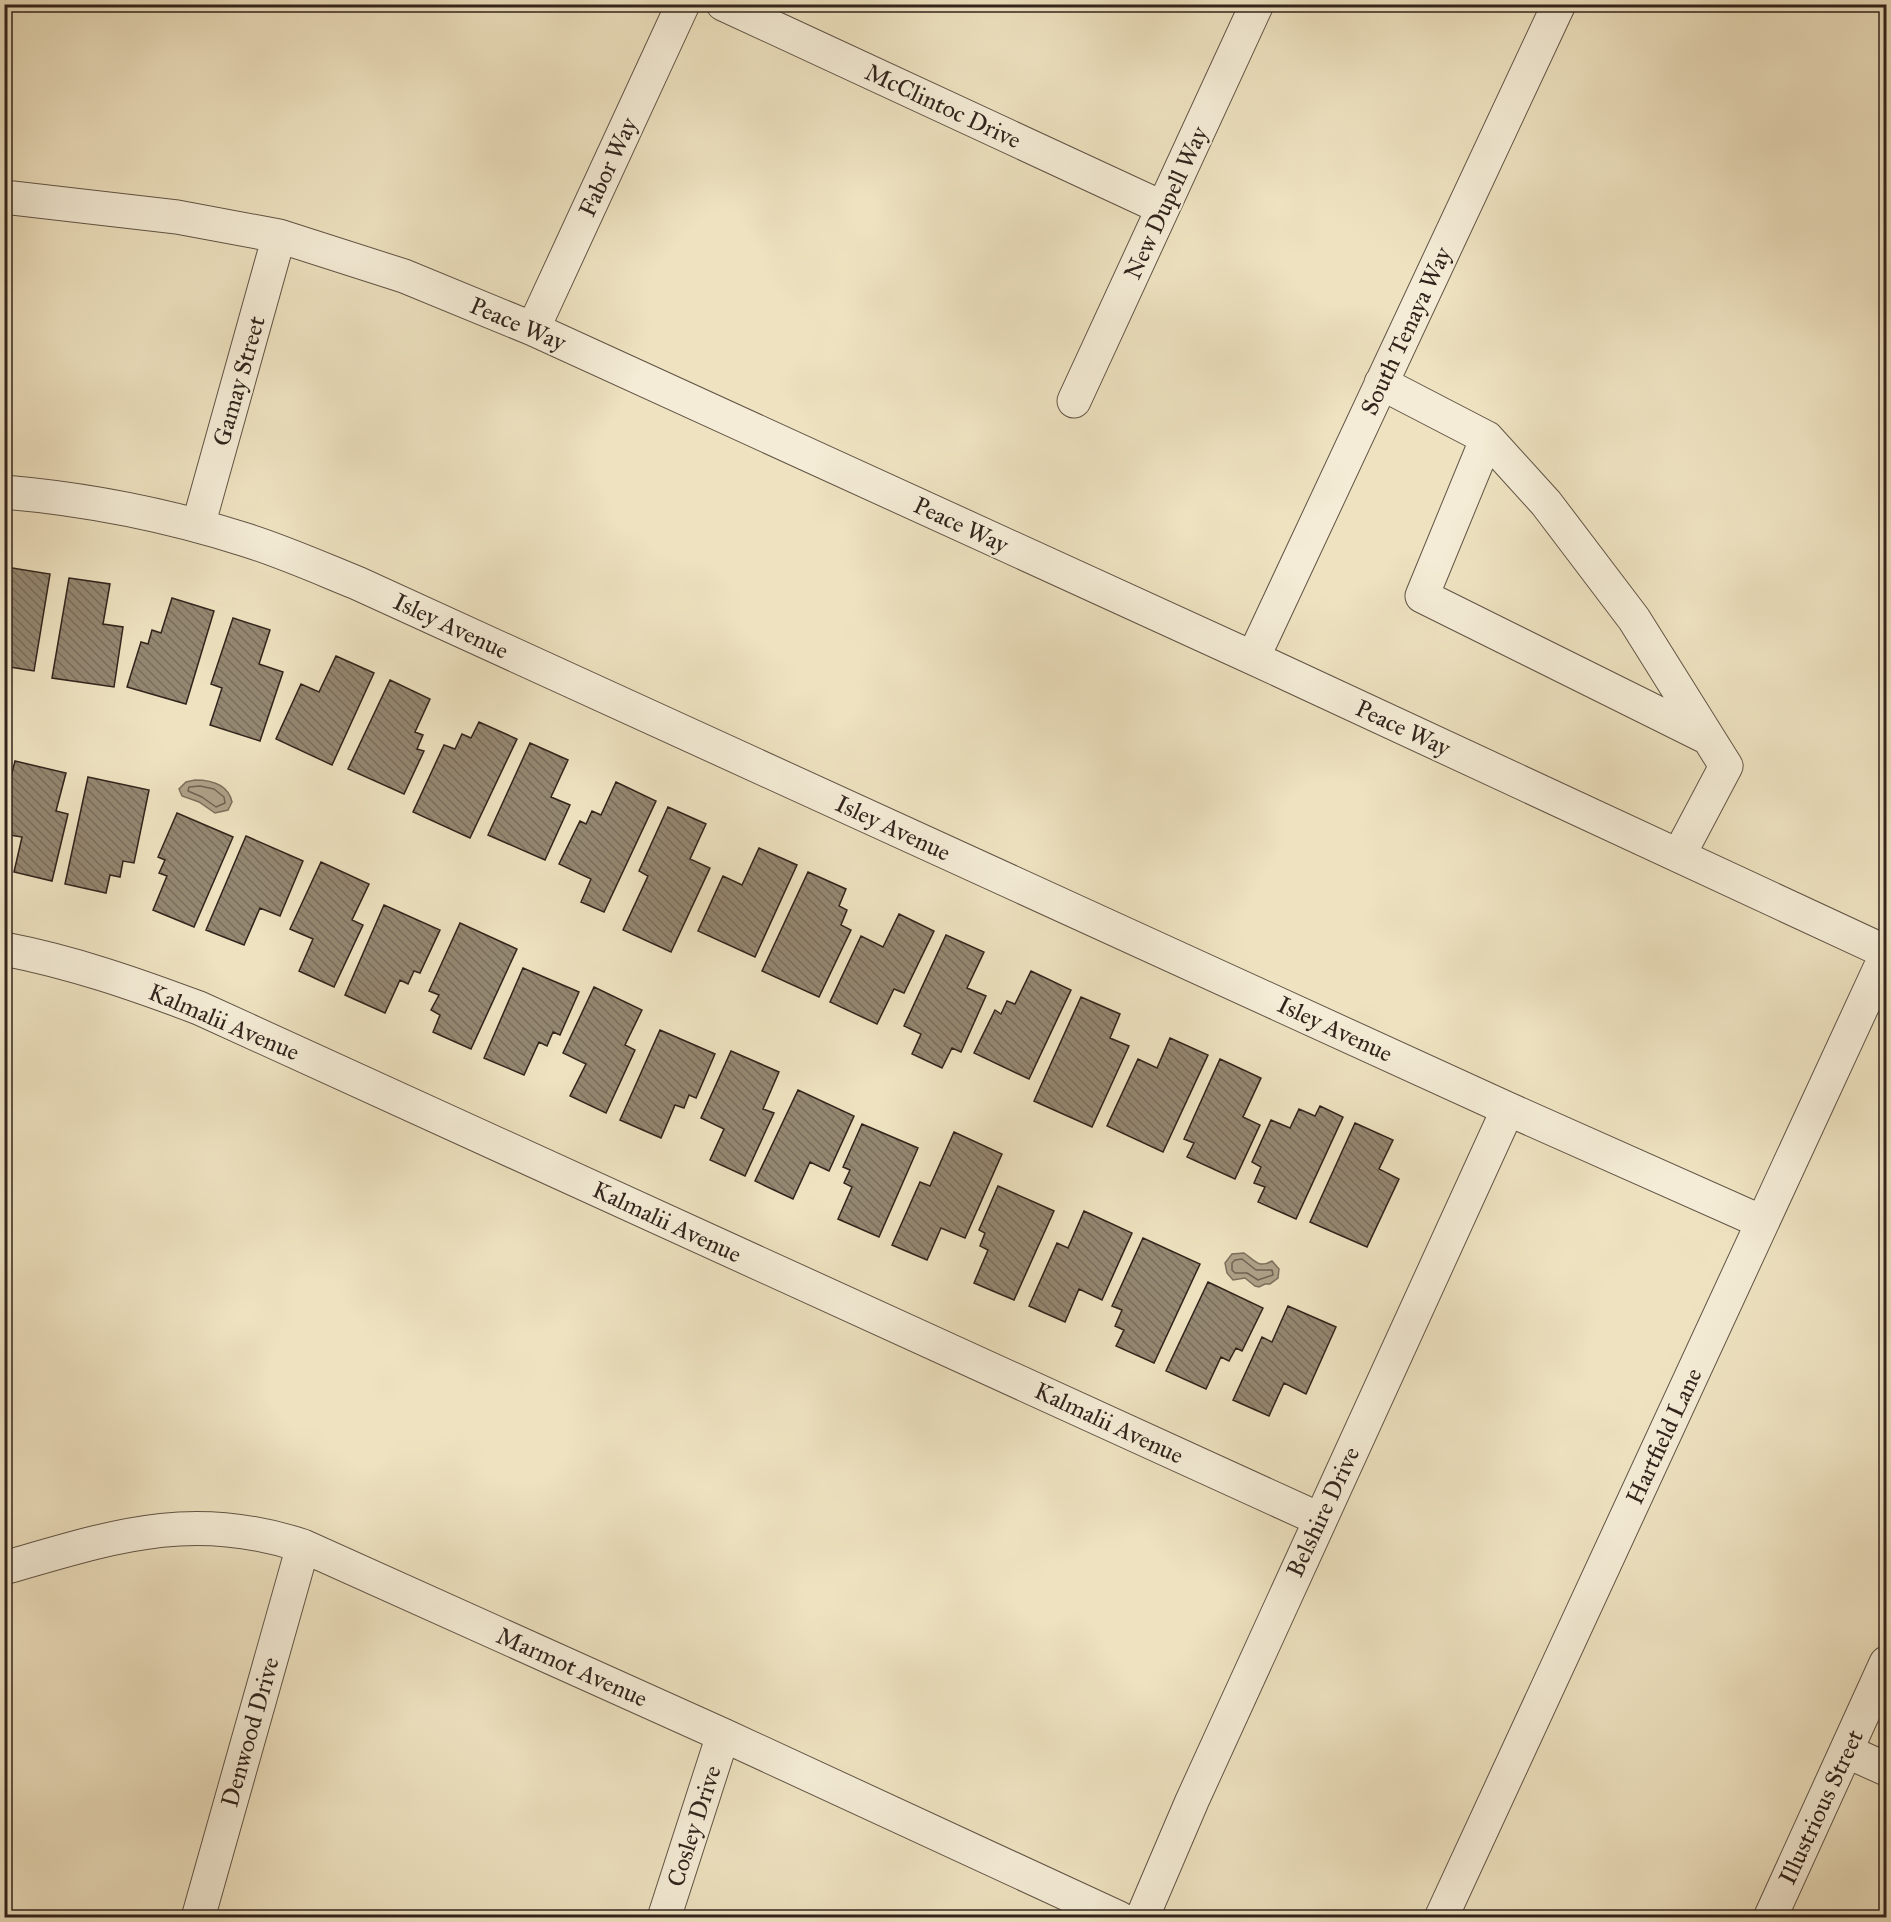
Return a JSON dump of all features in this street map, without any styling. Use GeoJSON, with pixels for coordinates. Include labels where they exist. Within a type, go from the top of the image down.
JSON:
{"type":"FeatureCollection","features":[{"type":"Feature","properties":{"kind":"street","name":"Fabor Way"},"geometry":{"type":"LineString","coordinates":[[533,329],[683,4]]}},
{"type":"Feature","properties":{"kind":"street","name":"McClintoc Drive"},"geometry":{"type":"LineString","coordinates":[[723,4],[1163,208]]}},
{"type":"Feature","properties":{"kind":"street","name":"New Dupell Way"},"geometry":{"type":"LineString","coordinates":[[1074,401],[1257,4]]}},
{"type":"Feature","properties":{"kind":"street","name":"South Tenaya Way"},"geometry":{"type":"LineString","coordinates":[[1253,658],[1559,4]]}},
{"type":"Feature","properties":{"kind":"street","name":"Peace Way"},"geometry":{"type":"LineString","coordinates":[[4,197],[177,216],[279,236],[404,276],[533,329],[1253,658],[1887,953]]}},
{"type":"Feature","properties":{"kind":"street","name":"Gamay Street"},"geometry":{"type":"LineString","coordinates":[[198,526],[279,236]]}},
{"type":"Feature","properties":{"kind":"street"},"geometry":{"type":"LineString","coordinates":[[1381,382],[1487,438],[1546,503],[1634,619],[1726,766],[1679,855]]}},
{"type":"Feature","properties":{"kind":"street"},"geometry":{"type":"LineString","coordinates":[[1487,438],[1422,596],[1708,738]]}},
{"type":"Feature","properties":{"kind":"street","name":"Isley Avenue"},"geometry":{"type":"LineString","coordinates":[[4,492],[91,503],[198,526],[246,540],[357,583],[1762,1222]]}},
{"type":"Feature","properties":{"kind":"street","name":"Kalmalii Avenue"},"geometry":{"type":"LineString","coordinates":[[4,949],[77,965],[199,1008],[1319,1519]]}},
{"type":"Feature","properties":{"kind":"street","name":"Hartfield Lane"},"geometry":{"type":"LineString","coordinates":[[1441,1917],[1887,953]]}},
{"type":"Feature","properties":{"kind":"street","name":"Belshire Drive"},"geometry":{"type":"LineString","coordinates":[[1142,1917],[1319,1519],[1508,1108]]}},
{"type":"Feature","properties":{"kind":"street","name":"Marmot Avenue"},"geometry":{"type":"LineString","coordinates":[[4,1568],[100,1541],[177,1527],[252,1532],[303,1546],[1119,1917]]}},
{"type":"Feature","properties":{"kind":"street","name":"Denwood Drive"},"geometry":{"type":"LineString","coordinates":[[198,1917],[303,1546]]}},
{"type":"Feature","properties":{"kind":"street","name":"Illustrious Street"},"geometry":{"type":"LineString","coordinates":[[1770,1917],[1887,1663]]}},
{"type":"Feature","properties":{"kind":"street","name":"Cosley Drive"},"geometry":{"type":"LineString","coordinates":[[664,1917],[723,1735]]}},
{"type":"Feature","properties":{"kind":"street"},"geometry":{"type":"LineString","coordinates":[[1846,1751],[1887,1769]]}},
{"type":"Feature","properties":{"kind":"water"},"geometry":{"type":"Polygon","coordinates":[[[195,780],[213,782],[223,787],[232,802],[228,810],[215,813],[199,802],[182,796],[179,789],[186,782],[195,780]]]}},
{"type":"Feature","properties":{"kind":"water"},"geometry":{"type":"Polygon","coordinates":[[[1244,1253],[1260,1264],[1272,1261],[1279,1269],[1278,1278],[1270,1284],[1259,1287],[1245,1278],[1233,1280],[1227,1273],[1225,1263],[1232,1254],[1244,1253]]]}},
{"type":"Feature","properties":{"kind":"building"},"geometry":{"type":"Polygon","coordinates":[[[6,567],[50,574],[34,671],[4,666],[6,567]]]}},
{"type":"Feature","properties":{"kind":"building"},"geometry":{"type":"Polygon","coordinates":[[[69,578],[110,584],[103,624],[123,627],[114,687],[52,678],[69,578]]]}},
{"type":"Feature","properties":{"kind":"building"},"geometry":{"type":"Polygon","coordinates":[[[172,598],[214,611],[186,704],[127,687],[141,642],[148,644],[152,630],[161,633],[172,598]]]}},
{"type":"Feature","properties":{"kind":"building"},"geometry":{"type":"Polygon","coordinates":[[[233,618],[270,630],[259,664],[283,672],[260,741],[210,725],[222,688],[211,684],[233,618]]]}},
{"type":"Feature","properties":{"kind":"building"},"geometry":{"type":"Polygon","coordinates":[[[336,656],[374,673],[332,765],[276,739],[301,684],[319,692],[336,656]]]}},
{"type":"Feature","properties":{"kind":"building"},"geometry":{"type":"Polygon","coordinates":[[[390,680],[430,699],[415,732],[423,735],[417,749],[424,751],[404,794],[348,769],[390,680]]]}},
{"type":"Feature","properties":{"kind":"building"},"geometry":{"type":"Polygon","coordinates":[[[479,722],[517,739],[470,838],[413,812],[444,745],[455,749],[462,734],[471,738],[479,722]]]}},
{"type":"Feature","properties":{"kind":"building"},"geometry":{"type":"Polygon","coordinates":[[[530,743],[568,760],[551,797],[570,805],[545,860],[488,835],[530,743]]]}},
{"type":"Feature","properties":{"kind":"building"},"geometry":{"type":"Polygon","coordinates":[[[15,761],[66,773],[56,811],[68,814],[52,881],[14,872],[22,837],[4,834],[4,804],[15,761]]]}},
{"type":"Feature","properties":{"kind":"building"},"geometry":{"type":"Polygon","coordinates":[[[88,777],[149,790],[134,863],[123,861],[120,877],[110,875],[106,893],[65,884],[88,777]]]}},
{"type":"Feature","properties":{"kind":"building"},"geometry":{"type":"Polygon","coordinates":[[[616,782],[656,801],[604,912],[581,902],[591,879],[559,864],[580,821],[586,824],[592,811],[601,815],[616,782]]]}},
{"type":"Feature","properties":{"kind":"building"},"geometry":{"type":"Polygon","coordinates":[[[668,807],[706,824],[690,859],[710,868],[671,952],[623,930],[648,876],[639,871],[668,807]]]}},
{"type":"Feature","properties":{"kind":"building"},"geometry":{"type":"Polygon","coordinates":[[[177,813],[233,837],[194,927],[153,910],[167,876],[159,873],[165,860],[158,857],[177,813]]]}},
{"type":"Feature","properties":{"kind":"building"},"geometry":{"type":"Polygon","coordinates":[[[246,836],[303,861],[280,916],[260,908],[244,945],[206,930],[246,836]]]}},
{"type":"Feature","properties":{"kind":"building"},"geometry":{"type":"Polygon","coordinates":[[[759,848],[797,865],[755,957],[698,931],[723,876],[742,885],[759,848]]]}},
{"type":"Feature","properties":{"kind":"building"},"geometry":{"type":"Polygon","coordinates":[[[321,862],[369,884],[352,920],[363,925],[334,987],[299,971],[313,939],[290,929],[321,862]]]}},
{"type":"Feature","properties":{"kind":"building"},"geometry":{"type":"Polygon","coordinates":[[[808,872],[846,889],[839,906],[847,910],[841,925],[851,930],[819,997],[762,971],[808,872]]]}},
{"type":"Feature","properties":{"kind":"building"},"geometry":{"type":"Polygon","coordinates":[[[384,905],[440,930],[420,973],[414,971],[408,984],[400,980],[385,1013],[345,995],[384,905]]]}},
{"type":"Feature","properties":{"kind":"building"},"geometry":{"type":"Polygon","coordinates":[[[899,914],[934,931],[904,993],[894,989],[877,1024],[830,1002],[861,936],[883,947],[899,914]]]}},
{"type":"Feature","properties":{"kind":"building"},"geometry":{"type":"Polygon","coordinates":[[[460,923],[517,949],[471,1049],[433,1032],[440,1015],[431,1010],[439,995],[429,991],[460,923]]]}},
{"type":"Feature","properties":{"kind":"building"},"geometry":{"type":"Polygon","coordinates":[[[946,935],[984,952],[967,988],[986,996],[961,1052],[952,1048],[942,1068],[912,1054],[921,1034],[904,1026],[946,935]]]}},
{"type":"Feature","properties":{"kind":"building"},"geometry":{"type":"Polygon","coordinates":[[[523,968],[579,992],[560,1035],[553,1032],[547,1046],[539,1042],[524,1075],[484,1058],[523,968]]]}},
{"type":"Feature","properties":{"kind":"building"},"geometry":{"type":"Polygon","coordinates":[[[1031,971],[1071,990],[1029,1079],[974,1053],[995,1010],[1001,1014],[1007,1001],[1015,1004],[1031,971]]]}},
{"type":"Feature","properties":{"kind":"building"},"geometry":{"type":"Polygon","coordinates":[[[594,987],[642,1010],[625,1045],[635,1050],[606,1113],[570,1096],[586,1064],[563,1053],[594,987]]]}},
{"type":"Feature","properties":{"kind":"building"},"geometry":{"type":"Polygon","coordinates":[[[1081,997],[1120,1014],[1110,1038],[1129,1046],[1092,1127],[1034,1101],[1081,997]]]}},
{"type":"Feature","properties":{"kind":"building"},"geometry":{"type":"Polygon","coordinates":[[[660,1030],[715,1054],[696,1098],[689,1095],[684,1108],[675,1105],[661,1138],[620,1120],[660,1030]]]}},
{"type":"Feature","properties":{"kind":"building"},"geometry":{"type":"Polygon","coordinates":[[[1170,1038],[1208,1055],[1163,1152],[1107,1126],[1138,1059],[1157,1068],[1170,1038]]]}},
{"type":"Feature","properties":{"kind":"building"},"geometry":{"type":"Polygon","coordinates":[[[731,1051],[779,1072],[763,1109],[774,1113],[745,1176],[710,1160],[724,1129],[701,1118],[731,1051]]]}},
{"type":"Feature","properties":{"kind":"building"},"geometry":{"type":"Polygon","coordinates":[[[1220,1059],[1261,1078],[1243,1117],[1260,1125],[1235,1179],[1187,1157],[1194,1143],[1184,1139],[1220,1059]]]}},
{"type":"Feature","properties":{"kind":"building"},"geometry":{"type":"Polygon","coordinates":[[[798,1090],[854,1116],[829,1171],[810,1162],[793,1199],[755,1181],[798,1090]]]}},
{"type":"Feature","properties":{"kind":"building"},"geometry":{"type":"Polygon","coordinates":[[[1320,1106],[1343,1117],[1296,1219],[1258,1202],[1265,1187],[1254,1183],[1261,1167],[1252,1162],[1271,1120],[1290,1128],[1299,1109],[1315,1116],[1320,1106]]]}},
{"type":"Feature","properties":{"kind":"building"},"geometry":{"type":"Polygon","coordinates":[[[1355,1123],[1393,1140],[1379,1169],[1399,1179],[1367,1247],[1310,1222],[1355,1123]]]}},
{"type":"Feature","properties":{"kind":"building"},"geometry":{"type":"Polygon","coordinates":[[[862,1124],[918,1148],[879,1237],[838,1219],[852,1187],[844,1183],[850,1170],[843,1167],[862,1124]]]}},
{"type":"Feature","properties":{"kind":"building"},"geometry":{"type":"Polygon","coordinates":[[[954,1132],[1002,1154],[965,1238],[941,1228],[927,1260],[892,1245],[920,1182],[930,1186],[954,1132]]]}},
{"type":"Feature","properties":{"kind":"building"},"geometry":{"type":"Polygon","coordinates":[[[998,1186],[1054,1211],[1014,1300],[974,1283],[988,1250],[980,1246],[985,1233],[979,1230],[998,1186]]]}},
{"type":"Feature","properties":{"kind":"building"},"geometry":{"type":"Polygon","coordinates":[[[1084,1211],[1132,1233],[1102,1300],[1079,1289],[1065,1322],[1029,1306],[1057,1243],[1068,1248],[1084,1211]]]}},
{"type":"Feature","properties":{"kind":"building"},"geometry":{"type":"Polygon","coordinates":[[[1143,1238],[1200,1264],[1154,1363],[1116,1346],[1124,1330],[1115,1326],[1122,1310],[1112,1306],[1143,1238]]]}},
{"type":"Feature","properties":{"kind":"building"},"geometry":{"type":"Polygon","coordinates":[[[1208,1282],[1263,1308],[1242,1351],[1236,1348],[1229,1361],[1221,1357],[1206,1389],[1166,1371],[1208,1282]]]}},
{"type":"Feature","properties":{"kind":"building"},"geometry":{"type":"Polygon","coordinates":[[[1288,1306],[1336,1327],[1306,1394],[1284,1383],[1269,1416],[1233,1400],[1262,1337],[1272,1342],[1288,1306]]]}}]}
